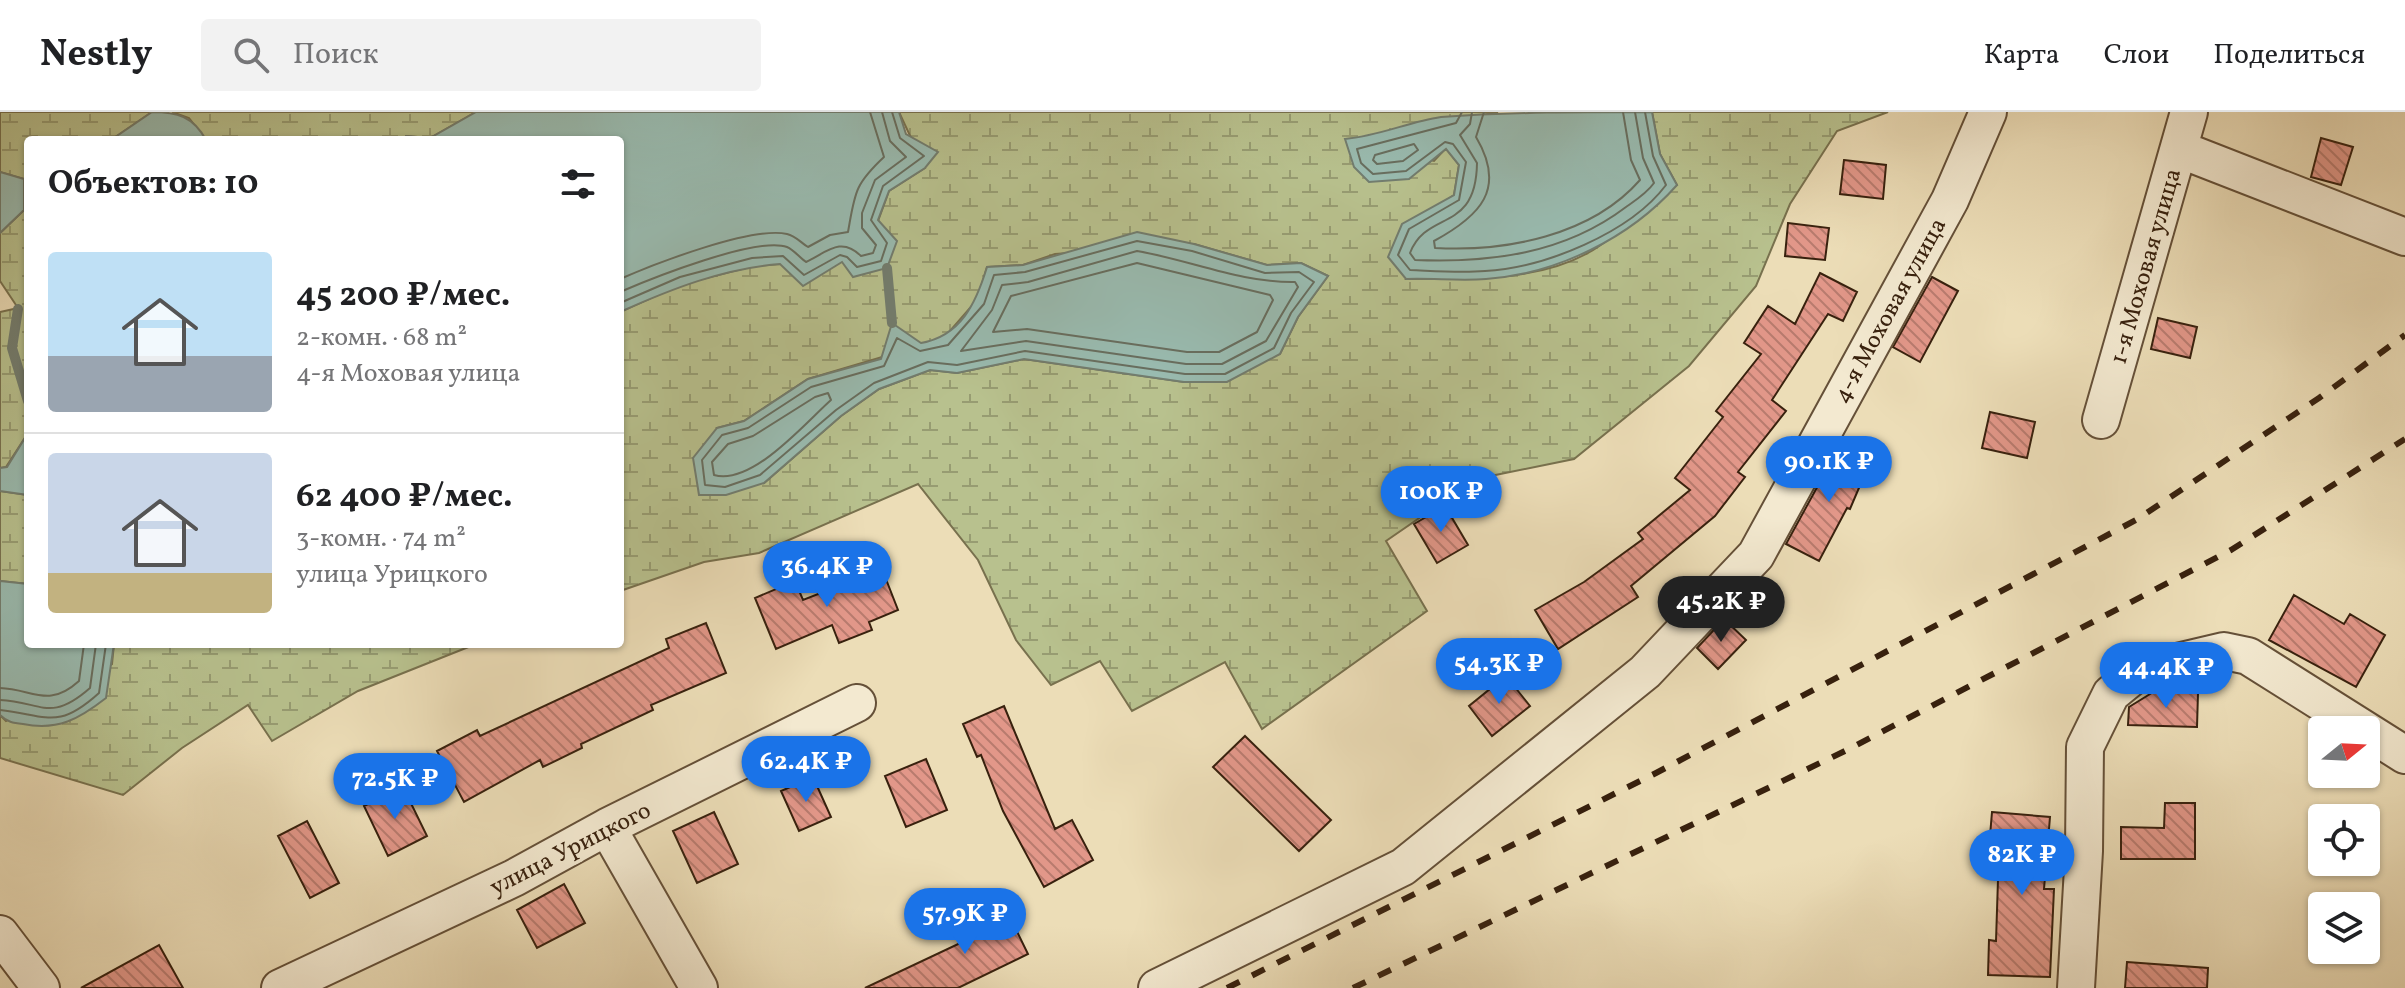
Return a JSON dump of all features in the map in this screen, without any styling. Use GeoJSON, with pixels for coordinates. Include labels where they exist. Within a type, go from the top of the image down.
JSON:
{"type":"FeatureCollection","features":[{"type":"Feature","properties":{"kind":"street","name":"4-я Моховая улица"},"geometry":{"type":"LineString","coordinates":[[1157,988],[1403,867],[1645,672],[1756,555],[1950,200],[1988,112]]}},
{"type":"Feature","properties":{"kind":"street","name":"1-я Моховая улица"},"geometry":{"type":"LineString","coordinates":[[2101,420],[2189,112]]}},
{"type":"Feature","properties":{"kind":"street"},"geometry":{"type":"LineString","coordinates":[[2179,149],[2405,237]]}},
{"type":"Feature","properties":{"kind":"street"},"geometry":{"type":"LineString","coordinates":[[2076,988],[2084,851],[2085,747],[2111,694],[2133,676],[2224,651],[2248,656],[2405,755]]}},
{"type":"Feature","properties":{"kind":"street","name":"улица Урицкого"},"geometry":{"type":"LineString","coordinates":[[280,988],[514,878],[607,827],[857,703]]}},
{"type":"Feature","properties":{"kind":"street"},"geometry":{"type":"LineString","coordinates":[[607,827],[699,988]]}},
{"type":"Feature","properties":{"kind":"street"},"geometry":{"type":"LineString","coordinates":[[0,934],[41,988]]}},
{"type":"Feature","properties":{"kind":"green space"},"geometry":{"type":"Polygon","coordinates":[[[0,112],[152,112],[117,136],[24,136],[24,179],[0,172],[0,112]]]}},
{"type":"Feature","properties":{"kind":"green space"},"geometry":{"type":"Polygon","coordinates":[[[172,112],[476,112],[434,136],[203,136],[189,118],[172,112]]]}},
{"type":"Feature","properties":{"kind":"green space"},"geometry":{"type":"Polygon","coordinates":[[[899,112],[1498,112],[1375,137],[1346,139],[1434,161],[1446,148],[1459,165],[1454,195],[1441,204],[1406,279],[1498,277],[1545,270],[1588,253],[1677,185],[1660,154],[1652,112],[1888,112],[1837,131],[1790,204],[1756,286],[1689,366],[1574,459],[1476,479],[1386,541],[1427,611],[1262,729],[1225,662],[1132,711],[1100,661],[1051,685],[1016,640],[978,560],[918,484],[759,553],[704,562],[624,590],[624,310],[682,284],[754,266],[780,264],[878,221],[889,191],[925,168],[899,112]],[[1194,244],[1055,254],[1023,265],[987,267],[977,300],[943,339],[808,379],[744,421],[717,428],[764,483],[841,416],[879,389],[930,370],[957,373],[1024,359],[1184,382],[1280,354],[1298,317],[1328,276],[1301,263],[1267,265],[1194,244]]]}},
{"type":"Feature","properties":{"kind":"green space"},"geometry":{"type":"Polygon","coordinates":[[[24,210],[24,439],[6,467],[0,468],[0,312],[18,308],[0,281],[0,233],[24,210]]]}},
{"type":"Feature","properties":{"kind":"green space"},"geometry":{"type":"Polygon","coordinates":[[[0,491],[24,494],[24,584],[0,581],[0,491]]]}},
{"type":"Feature","properties":{"kind":"green space"},"geometry":{"type":"Polygon","coordinates":[[[114,648],[466,648],[358,691],[272,741],[248,705],[182,748],[123,795],[0,758],[0,715],[6,721],[112,664],[114,648]]]}},
{"type":"Feature","properties":{"kind":"water"},"geometry":{"type":"Polygon","coordinates":[[[152,112],[184,117],[204,136],[117,136],[152,112]]]}},
{"type":"Feature","properties":{"kind":"water"},"geometry":{"type":"Polygon","coordinates":[[[476,112],[899,112],[906,134],[938,152],[925,168],[889,191],[878,220],[897,241],[887,268],[853,277],[842,262],[803,286],[780,264],[759,266],[698,281],[624,310],[624,136],[434,136],[476,112]]]}},
{"type":"Feature","properties":{"kind":"water"},"geometry":{"type":"Polygon","coordinates":[[[1652,112],[1660,154],[1677,185],[1637,221],[1590,250],[1539,270],[1486,279],[1406,279],[1388,257],[1402,224],[1454,195],[1459,165],[1446,149],[1409,179],[1369,182],[1354,167],[1345,139],[1441,117],[1652,112]]]}},
{"type":"Feature","properties":{"kind":"water"},"geometry":{"type":"Polygon","coordinates":[[[0,172],[24,179],[24,210],[0,233],[0,172]]]}},
{"type":"Feature","properties":{"kind":"water"},"geometry":{"type":"Polygon","coordinates":[[[1137,232],[1267,265],[1301,263],[1328,276],[1298,317],[1280,354],[1227,382],[1184,382],[1024,359],[957,373],[930,370],[879,389],[841,416],[764,483],[726,495],[699,495],[693,458],[717,428],[744,421],[808,379],[881,359],[892,323],[921,343],[947,333],[972,305],[987,267],[1023,265],[1137,232]]]}},
{"type":"Feature","properties":{"kind":"water"},"geometry":{"type":"Polygon","coordinates":[[[24,439],[24,494],[0,491],[0,468],[7,467],[24,439]]]}},
{"type":"Feature","properties":{"kind":"water"},"geometry":{"type":"Polygon","coordinates":[[[0,581],[24,584],[24,648],[113,648],[106,698],[87,712],[68,722],[47,726],[16,723],[0,715],[0,581]]]}},
{"type":"Feature","properties":{"kind":"building"},"geometry":{"type":"Polygon","coordinates":[[[2321,138],[2353,147],[2341,185],[2311,177],[2321,138]]]}},
{"type":"Feature","properties":{"kind":"building"},"geometry":{"type":"Polygon","coordinates":[[[1844,160],[1886,165],[1883,199],[1840,194],[1844,160]]]}},
{"type":"Feature","properties":{"kind":"building"},"geometry":{"type":"Polygon","coordinates":[[[1788,223],[1829,228],[1825,260],[1785,256],[1788,223]]]}},
{"type":"Feature","properties":{"kind":"building"},"geometry":{"type":"Polygon","coordinates":[[[1820,273],[1857,292],[1843,321],[1828,314],[1772,400],[1786,411],[1738,472],[1745,477],[1715,516],[1631,586],[1638,597],[1558,649],[1535,610],[1584,582],[1643,539],[1638,533],[1690,490],[1675,478],[1723,417],[1716,411],[1761,354],[1744,343],[1768,306],[1795,324],[1820,273]]]}},
{"type":"Feature","properties":{"kind":"building"},"geometry":{"type":"Polygon","coordinates":[[[1932,277],[1958,291],[1920,362],[1893,347],[1932,277]]]}},
{"type":"Feature","properties":{"kind":"building"},"geometry":{"type":"Polygon","coordinates":[[[2158,318],[2197,327],[2190,358],[2151,349],[2158,318]]]}},
{"type":"Feature","properties":{"kind":"building"},"geometry":{"type":"Polygon","coordinates":[[[1990,412],[2035,422],[2027,458],[1982,448],[1990,412]]]}},
{"type":"Feature","properties":{"kind":"building"},"geometry":{"type":"Polygon","coordinates":[[[1838,449],[1870,462],[1850,509],[1847,508],[1819,561],[1786,544],[1838,449]]]}},
{"type":"Feature","properties":{"kind":"building"},"geometry":{"type":"Polygon","coordinates":[[[1445,506],[1468,545],[1437,563],[1414,524],[1445,506]]]}},
{"type":"Feature","properties":{"kind":"building"},"geometry":{"type":"Polygon","coordinates":[[[882,569],[898,610],[869,622],[872,630],[839,643],[832,625],[776,649],[755,598],[795,581],[803,600],[882,569]]]}},
{"type":"Feature","properties":{"kind":"building"},"geometry":{"type":"Polygon","coordinates":[[[2294,595],[2344,624],[2350,614],[2385,635],[2356,687],[2269,640],[2294,595]]]}},
{"type":"Feature","properties":{"kind":"building"},"geometry":{"type":"Polygon","coordinates":[[[1724,619],[1746,640],[1718,669],[1697,648],[1724,619]]]}},
{"type":"Feature","properties":{"kind":"building"},"geometry":{"type":"Polygon","coordinates":[[[706,623],[726,673],[651,705],[653,710],[581,744],[582,748],[543,767],[540,760],[464,802],[437,751],[477,730],[480,736],[669,648],[666,639],[706,623]]]}},
{"type":"Feature","properties":{"kind":"building"},"geometry":{"type":"Polygon","coordinates":[[[1506,676],[1530,706],[1492,736],[1469,706],[1506,676]]]}},
{"type":"Feature","properties":{"kind":"building"},"geometry":{"type":"Polygon","coordinates":[[[2155,691],[2198,693],[2197,727],[2128,725],[2129,707],[2155,691]]]}},
{"type":"Feature","properties":{"kind":"building"},"geometry":{"type":"Polygon","coordinates":[[[1004,706],[1055,829],[1072,820],[1093,860],[1044,887],[1003,811],[981,755],[977,757],[963,724],[1004,706]]]}},
{"type":"Feature","properties":{"kind":"building"},"geometry":{"type":"Polygon","coordinates":[[[1245,736],[1331,820],[1299,851],[1213,767],[1245,736]]]}},
{"type":"Feature","properties":{"kind":"building"},"geometry":{"type":"Polygon","coordinates":[[[926,759],[947,810],[906,827],[885,776],[926,759]]]}},
{"type":"Feature","properties":{"kind":"building"},"geometry":{"type":"Polygon","coordinates":[[[813,777],[831,817],[799,831],[781,791],[813,777]]]}},
{"type":"Feature","properties":{"kind":"building"},"geometry":{"type":"Polygon","coordinates":[[[403,787],[427,836],[388,856],[364,806],[403,787]]]}},
{"type":"Feature","properties":{"kind":"building"},"geometry":{"type":"Polygon","coordinates":[[[2165,803],[2195,803],[2195,859],[2121,859],[2121,827],[2164,828],[2165,803]]]}},
{"type":"Feature","properties":{"kind":"building"},"geometry":{"type":"Polygon","coordinates":[[[714,812],[738,864],[697,883],[673,831],[714,812]]]}},
{"type":"Feature","properties":{"kind":"building"},"geometry":{"type":"Polygon","coordinates":[[[1992,812],[2050,817],[2044,889],[2054,889],[2050,977],[1988,975],[1989,940],[1996,941],[1999,849],[1989,848],[1992,812]]]}},
{"type":"Feature","properties":{"kind":"building"},"geometry":{"type":"Polygon","coordinates":[[[307,821],[339,883],[310,898],[278,836],[307,821]]]}},
{"type":"Feature","properties":{"kind":"building"},"geometry":{"type":"Polygon","coordinates":[[[564,884],[585,923],[537,948],[517,910],[564,884]]]}},
{"type":"Feature","properties":{"kind":"building"},"geometry":{"type":"Polygon","coordinates":[[[1004,905],[1028,954],[958,988],[865,988],[971,938],[964,924],[1004,905]]]}},
{"type":"Feature","properties":{"kind":"building"},"geometry":{"type":"Polygon","coordinates":[[[159,945],[183,988],[81,988],[159,945]]]}},
{"type":"Feature","properties":{"kind":"building"},"geometry":{"type":"Polygon","coordinates":[[[2127,962],[2208,968],[2207,988],[2125,988],[2127,962]]]}},
{"type":"Feature","properties":{"kind":"waterway"},"geometry":{"type":"LineString","coordinates":[[887,268],[892,323]]}},
{"type":"Feature","properties":{"kind":"waterway"},"geometry":{"type":"LineString","coordinates":[[18,309],[12,348],[24,388]]}},
{"type":"Feature","properties":{"kind":"railway"},"geometry":{"type":"LineString","coordinates":[[1227,988],[1656,773],[2136,520],[2319,398],[2405,335]]}},
{"type":"Feature","properties":{"kind":"railway"},"geometry":{"type":"LineString","coordinates":[[1353,988],[1847,750],[2231,550],[2405,439]]}}]}
